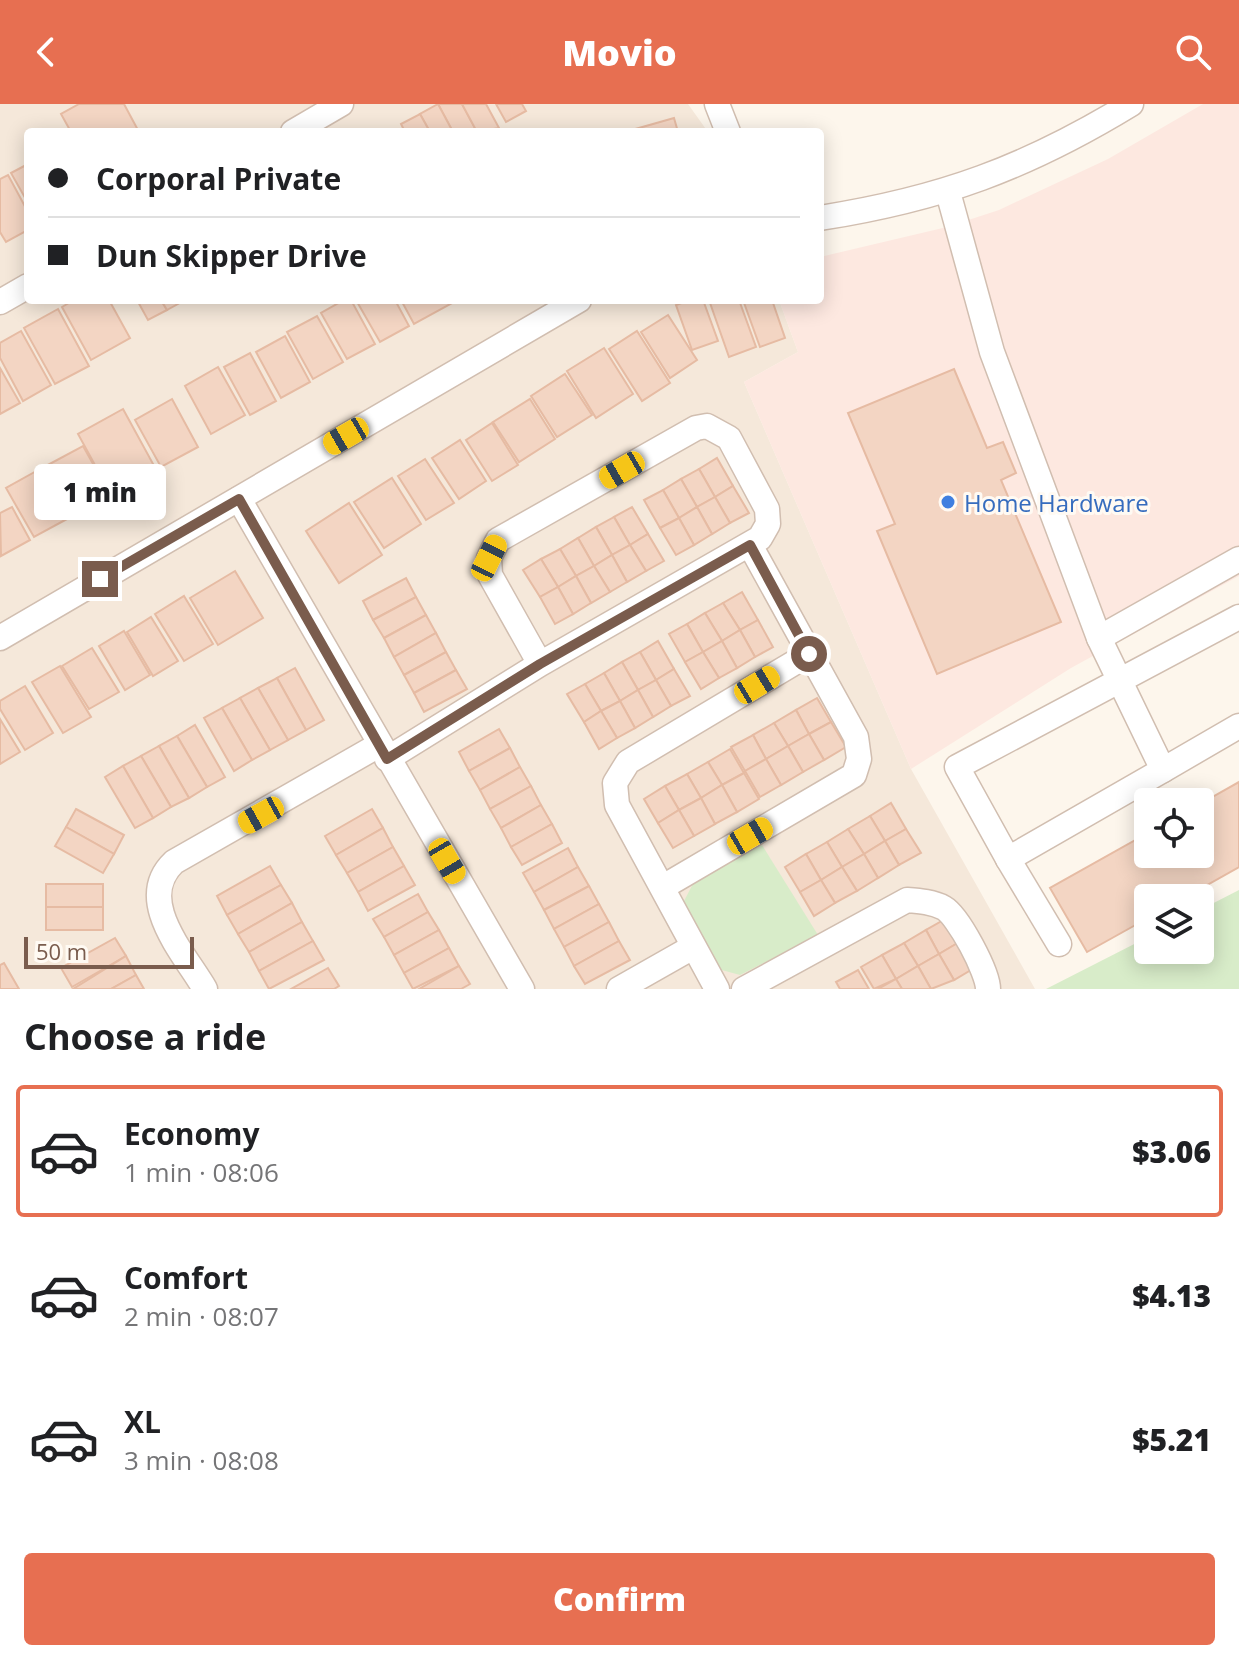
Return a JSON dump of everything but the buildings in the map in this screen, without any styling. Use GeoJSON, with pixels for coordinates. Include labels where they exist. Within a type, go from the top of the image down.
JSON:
{"type":"FeatureCollection","features":[{"type":"Feature","properties":{"kind":"street"},"geometry":{"type":"LineString","coordinates":[[300,128],[341,104]]}},
{"type":"Feature","properties":{"kind":"street"},"geometry":{"type":"LineString","coordinates":[[717,104],[726,128]]}},
{"type":"Feature","properties":{"kind":"street"},"geometry":{"type":"LineString","coordinates":[[824,217],[889,207],[948,192],[1071,140],[1131,104]]}},
{"type":"Feature","properties":{"kind":"street"},"geometry":{"type":"LineString","coordinates":[[948,192],[992,352],[1099,638],[1163,770]]}},
{"type":"Feature","properties":{"kind":"street"},"geometry":{"type":"LineString","coordinates":[[0,302],[24,288]]}},
{"type":"Feature","properties":{"kind":"street"},"geometry":{"type":"LineString","coordinates":[[0,638],[572,304]]}},
{"type":"Feature","properties":{"kind":"street"},"geometry":{"type":"LineString","coordinates":[[205,989],[160,911],[157,891],[165,872],[174,862],[383,752],[540,664],[750,545],[766,532],[767,509],[729,438],[707,426],[696,428],[498,540],[489,558],[490,575],[540,664]]}},
{"type":"Feature","properties":{"kind":"street"},"geometry":{"type":"LineString","coordinates":[[239,499],[522,989]]}},
{"type":"Feature","properties":{"kind":"street"},"geometry":{"type":"LineString","coordinates":[[663,887],[854,775],[859,759],[856,737],[750,545]]}},
{"type":"Feature","properties":{"kind":"street"},"geometry":{"type":"LineString","coordinates":[[1099,638],[1239,559]]}},
{"type":"Feature","properties":{"kind":"street"},"geometry":{"type":"LineString","coordinates":[[1059,944],[957,767],[1239,617]]}},
{"type":"Feature","properties":{"kind":"street"},"geometry":{"type":"LineString","coordinates":[[717,989],[617,805],[615,783],[618,773],[628,762],[809,654]]}},
{"type":"Feature","properties":{"kind":"street"},"geometry":{"type":"LineString","coordinates":[[1008,859],[1239,726]]}},
{"type":"Feature","properties":{"kind":"street"},"geometry":{"type":"LineString","coordinates":[[744,989],[907,900],[937,905],[953,915],[986,973],[988,989]]}},
{"type":"Feature","properties":{"kind":"street"},"geometry":{"type":"LineString","coordinates":[[619,989],[693,947]]}},
{"type":"Feature","properties":{"kind":"shaded area"},"geometry":{"type":"Polygon","coordinates":[[[0,104],[688,104],[705,128],[24,128],[24,304],[780,304],[798,352],[744,382],[911,769],[1035,989],[0,989],[0,104]]]}},
{"type":"Feature","properties":{"kind":"shaded area"},"geometry":{"type":"Polygon","coordinates":[[[1203,104],[1239,104],[1239,576],[1071,668],[911,769],[744,382],[798,352],[780,304],[824,304],[824,256],[947,227],[999,210],[1108,159],[1203,104]]]}},
{"type":"Feature","properties":{"kind":"green space"},"geometry":{"type":"Polygon","coordinates":[[[762,845],[818,935],[740,975],[718,969],[684,901],[695,880],[762,845]]]}},
{"type":"Feature","properties":{"kind":"green space"},"geometry":{"type":"Polygon","coordinates":[[[1239,890],[1239,989],[1046,989],[1134,944],[1134,964],[1214,964],[1214,903],[1239,890]]]}},
{"type":"Feature","properties":{"kind":"place","name":"Home Hardware"},"geometry":{"type":"Point","coordinates":[948,502]}},
{"type":"Feature","properties":{"kind":"route"},"geometry":{"type":"LineString","coordinates":[[100,579],[239,499],[387,759],[540,664],[750,545],[809,654]]}}]}
